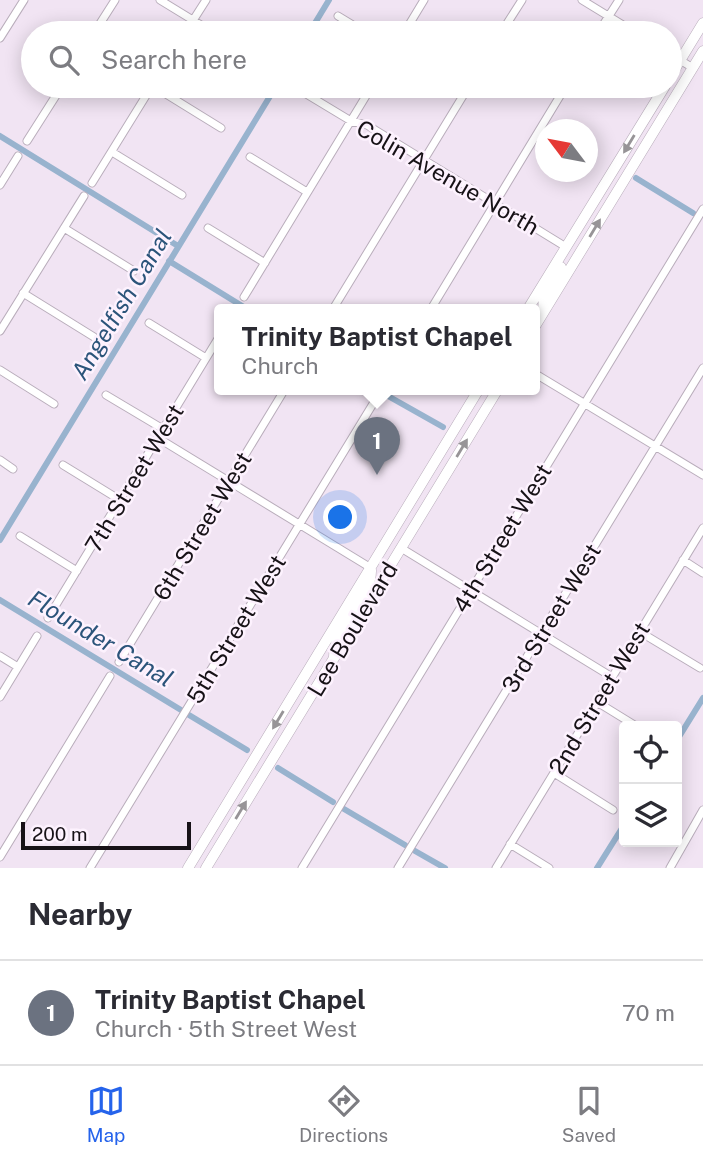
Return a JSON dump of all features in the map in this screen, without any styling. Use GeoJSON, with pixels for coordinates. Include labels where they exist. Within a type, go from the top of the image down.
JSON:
{"type":"FeatureCollection","features":[{"type":"Feature","properties":{"kind":"main road"},"geometry":{"type":"LineString","coordinates":[[682,57],[703,23]]}},
{"type":"Feature","properties":{"kind":"main road"},"geometry":{"type":"LineString","coordinates":[[682,86],[703,51]]}},
{"type":"Feature","properties":{"kind":"main road"},"geometry":{"type":"LineString","coordinates":[[531,304],[657,98]]}},
{"type":"Feature","properties":{"kind":"main road"},"geometry":{"type":"LineString","coordinates":[[540,319],[675,98]]}},
{"type":"Feature","properties":{"kind":"main road"},"geometry":{"type":"LineString","coordinates":[[543,314],[544,296],[566,260],[566,247]]}},
{"type":"Feature","properties":{"kind":"main road","name":"Lee Boulevard"},"geometry":{"type":"LineString","coordinates":[[188,868],[475,395]]}},
{"type":"Feature","properties":{"kind":"main road","name":"Lee Boulevard"},"geometry":{"type":"LineString","coordinates":[[206,868],[494,395]]}},
{"type":"Feature","properties":{"kind":"main road"},"geometry":{"type":"LineString","coordinates":[[401,548],[397,543],[398,536],[436,471],[436,460]]}},
{"type":"Feature","properties":{"kind":"main road"},"geometry":{"type":"LineString","coordinates":[[334,658],[334,644],[369,584],[370,568]]}},
{"type":"Feature","properties":{"kind":"street"},"geometry":{"type":"LineString","coordinates":[[0,38],[24,0]]}},
{"type":"Feature","properties":{"kind":"street"},"geometry":{"type":"LineString","coordinates":[[102,21],[115,0]]}},
{"type":"Feature","properties":{"kind":"street"},"geometry":{"type":"LineString","coordinates":[[160,0],[193,20],[206,0]]}},
{"type":"Feature","properties":{"kind":"street"},"geometry":{"type":"LineString","coordinates":[[411,21],[424,0]]}},
{"type":"Feature","properties":{"kind":"street"},"geometry":{"type":"LineString","coordinates":[[509,21],[522,0]]}},
{"type":"Feature","properties":{"kind":"street"},"geometry":{"type":"LineString","coordinates":[[582,0],[617,21]]}},
{"type":"Feature","properties":{"kind":"street"},"geometry":{"type":"LineString","coordinates":[[606,21],[619,0]]}},
{"type":"Feature","properties":{"kind":"street"},"geometry":{"type":"LineString","coordinates":[[338,16],[346,21]]}},
{"type":"Feature","properties":{"kind":"street"},"geometry":{"type":"LineString","coordinates":[[682,61],[693,68]]}},
{"type":"Feature","properties":{"kind":"street"},"geometry":{"type":"LineString","coordinates":[[27,141],[54,98]]}},
{"type":"Feature","properties":{"kind":"street"},"geometry":{"type":"LineString","coordinates":[[92,183],[146,98]]}},
{"type":"Feature","properties":{"kind":"street"},"geometry":{"type":"LineString","coordinates":[[172,98],[221,128]]}},
{"type":"Feature","properties":{"kind":"street","name":"Colin Avenue North"},"geometry":{"type":"LineString","coordinates":[[313,98],[351,121],[367,125],[566,247]]}},
{"type":"Feature","properties":{"kind":"street"},"geometry":{"type":"LineString","coordinates":[[244,296],[365,98]]}},
{"type":"Feature","properties":{"kind":"street"},"geometry":{"type":"LineString","coordinates":[[336,304],[462,98]]}},
{"type":"Feature","properties":{"kind":"street"},"geometry":{"type":"LineString","coordinates":[[434,304],[559,98]]}},
{"type":"Feature","properties":{"kind":"street"},"geometry":{"type":"LineString","coordinates":[[112,152],[183,195]]}},
{"type":"Feature","properties":{"kind":"street"},"geometry":{"type":"LineString","coordinates":[[0,185],[18,156]]}},
{"type":"Feature","properties":{"kind":"street"},"geometry":{"type":"LineString","coordinates":[[250,157],[307,192]]}},
{"type":"Feature","properties":{"kind":"street"},"geometry":{"type":"LineString","coordinates":[[0,331],[84,196]]}},
{"type":"Feature","properties":{"kind":"street","name":"4th Street West"},"geometry":{"type":"LineString","coordinates":[[302,868],[703,209]]}},
{"type":"Feature","properties":{"kind":"street"},"geometry":{"type":"LineString","coordinates":[[64,228],[134,271]]}},
{"type":"Feature","properties":{"kind":"street"},"geometry":{"type":"LineString","coordinates":[[208,228],[265,263]]}},
{"type":"Feature","properties":{"kind":"street"},"geometry":{"type":"LineString","coordinates":[[23,293],[94,337]]}},
{"type":"Feature","properties":{"kind":"street"},"geometry":{"type":"LineString","coordinates":[[149,323],[206,358]]}},
{"type":"Feature","properties":{"kind":"street","name":"7th Street West"},"geometry":{"type":"LineString","coordinates":[[48,618],[214,345]]}},
{"type":"Feature","properties":{"kind":"street","name":"3rd Street West"},"geometry":{"type":"LineString","coordinates":[[398,868],[703,368]]}},
{"type":"Feature","properties":{"kind":"street"},"geometry":{"type":"LineString","coordinates":[[0,370],[54,404]]}},
{"type":"Feature","properties":{"kind":"street"},"geometry":{"type":"LineString","coordinates":[[540,377],[703,475]]}},
{"type":"Feature","properties":{"kind":"street"},"geometry":{"type":"LineString","coordinates":[[106,395],[163,429]]}},
{"type":"Feature","properties":{"kind":"street","name":"6th Street West"},"geometry":{"type":"LineString","coordinates":[[119,662],[281,395]]}},
{"type":"Feature","properties":{"kind":"street","name":"5th Street West"},"geometry":{"type":"LineString","coordinates":[[90,868],[378,395]]}},
{"type":"Feature","properties":{"kind":"street"},"geometry":{"type":"LineString","coordinates":[[158,438],[370,568]]}},
{"type":"Feature","properties":{"kind":"street"},"geometry":{"type":"LineString","coordinates":[[0,460],[13,469]]}},
{"type":"Feature","properties":{"kind":"street"},"geometry":{"type":"LineString","coordinates":[[63,465],[120,500]]}},
{"type":"Feature","properties":{"kind":"street","name":"2nd Street West"},"geometry":{"type":"LineString","coordinates":[[496,868],[703,528]]}},
{"type":"Feature","properties":{"kind":"street"},"geometry":{"type":"LineString","coordinates":[[20,536],[77,571]]}},
{"type":"Feature","properties":{"kind":"street"},"geometry":{"type":"LineString","coordinates":[[401,548],[612,677]]}},
{"type":"Feature","properties":{"kind":"street"},"geometry":{"type":"LineString","coordinates":[[683,561],[703,573]]}},
{"type":"Feature","properties":{"kind":"street"},"geometry":{"type":"LineString","coordinates":[[640,632],[700,668]]}},
{"type":"Feature","properties":{"kind":"street"},"geometry":{"type":"LineString","coordinates":[[0,697],[37,636]]}},
{"type":"Feature","properties":{"kind":"street"},"geometry":{"type":"LineString","coordinates":[[0,656],[18,667]]}},
{"type":"Feature","properties":{"kind":"street"},"geometry":{"type":"LineString","coordinates":[[0,857],[110,676]]}},
{"type":"Feature","properties":{"kind":"street"},"geometry":{"type":"LineString","coordinates":[[597,702],[628,721]]}},
{"type":"Feature","properties":{"kind":"street"},"geometry":{"type":"LineString","coordinates":[[554,773],[613,810]]}},
{"type":"Feature","properties":{"kind":"street"},"geometry":{"type":"LineString","coordinates":[[670,868],[703,810]]}},
{"type":"Feature","properties":{"kind":"street"},"geometry":{"type":"LineString","coordinates":[[510,844],[549,868]]}},
{"type":"Feature","properties":{"kind":"waterway","name":"Angelfish Canal"},"geometry":{"type":"LineString","coordinates":[[316,21],[329,0]]}},
{"type":"Feature","properties":{"kind":"waterway","name":"Angelfish Canal"},"geometry":{"type":"LineString","coordinates":[[0,540],[269,98]]}},
{"type":"Feature","properties":{"kind":"waterway"},"geometry":{"type":"LineString","coordinates":[[0,136],[178,246]]}},
{"type":"Feature","properties":{"kind":"waterway"},"geometry":{"type":"LineString","coordinates":[[636,178],[693,213]]}},
{"type":"Feature","properties":{"kind":"waterway"},"geometry":{"type":"LineString","coordinates":[[169,261],[239,304]]}},
{"type":"Feature","properties":{"kind":"waterway"},"geometry":{"type":"LineString","coordinates":[[388,396],[443,427]]}},
{"type":"Feature","properties":{"kind":"waterway","name":"Flounder Canal"},"geometry":{"type":"LineString","coordinates":[[0,600],[181,710]]}},
{"type":"Feature","properties":{"kind":"waterway"},"geometry":{"type":"LineString","coordinates":[[682,732],[703,698]]}},
{"type":"Feature","properties":{"kind":"waterway","name":"Flounder Canal"},"geometry":{"type":"LineString","coordinates":[[189,715],[247,750]]}},
{"type":"Feature","properties":{"kind":"waterway","name":"Flounder Canal"},"geometry":{"type":"LineString","coordinates":[[278,768],[333,802]]}},
{"type":"Feature","properties":{"kind":"waterway","name":"Flounder Canal"},"geometry":{"type":"LineString","coordinates":[[344,809],[405,845]]}},
{"type":"Feature","properties":{"kind":"waterway"},"geometry":{"type":"LineString","coordinates":[[597,868],[619,833]]}},
{"type":"Feature","properties":{"kind":"waterway","name":"Flounder Canal"},"geometry":{"type":"LineString","coordinates":[[415,851],[445,868]]}},
{"type":"Feature","properties":{"kind":"place","name":"Trinity Baptist Chapel"},"geometry":{"type":"Point","coordinates":[377,475]}}]}
